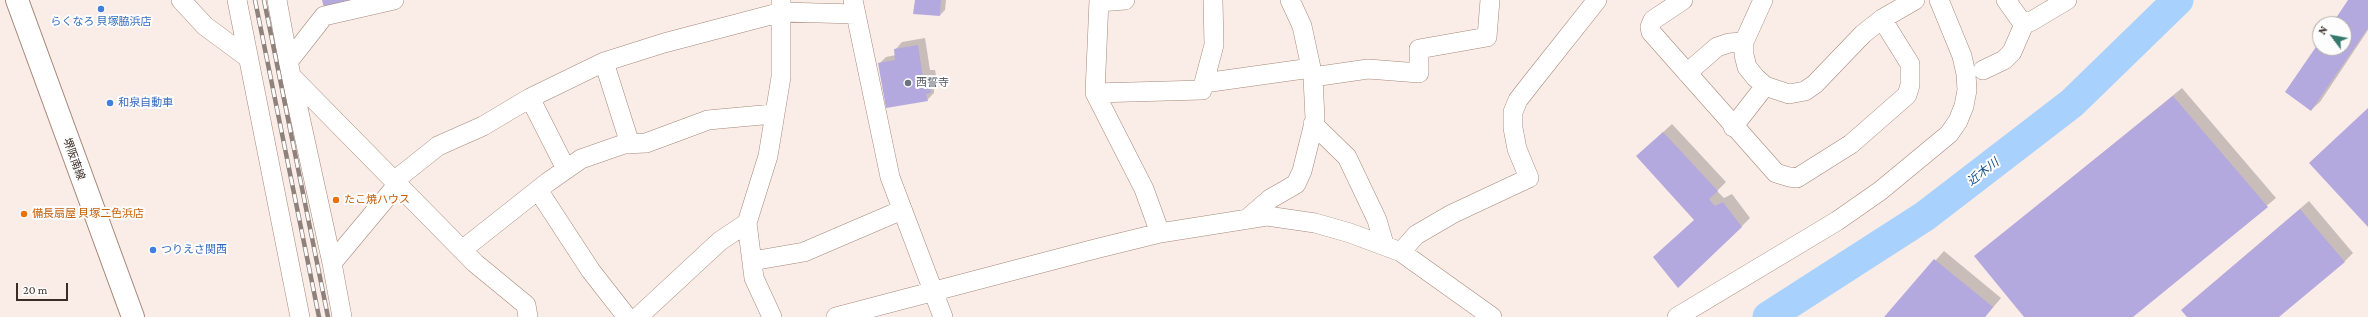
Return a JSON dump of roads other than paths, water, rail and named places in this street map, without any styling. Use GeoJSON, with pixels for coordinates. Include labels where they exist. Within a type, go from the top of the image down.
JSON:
{"type":"FeatureCollection","features":[{"type":"Feature","properties":{"kind":"main road","name":"堺阪南線"},"geometry":{"type":"LineString","coordinates":[[17,0],[133,317]]}},
{"type":"Feature","properties":{"kind":"street"},"geometry":{"type":"LineString","coordinates":[[181,0],[205,26],[247,57]]}},
{"type":"Feature","properties":{"kind":"street"},"geometry":{"type":"LineString","coordinates":[[237,0],[247,57],[300,317]]}},
{"type":"Feature","properties":{"kind":"street"},"geometry":{"type":"LineString","coordinates":[[277,0],[289,69],[332,263],[342,317]]}},
{"type":"Feature","properties":{"kind":"street"},"geometry":{"type":"LineString","coordinates":[[289,69],[324,16],[394,0]]}},
{"type":"Feature","properties":{"kind":"street"},"geometry":{"type":"LineString","coordinates":[[1125,0],[1099,1],[1095,93],[1144,189],[1160,233]]}},
{"type":"Feature","properties":{"kind":"street"},"geometry":{"type":"LineString","coordinates":[[1095,93],[1202,90],[1214,45],[1213,0]]}},
{"type":"Feature","properties":{"kind":"street"},"geometry":{"type":"LineString","coordinates":[[1248,218],[1270,199],[1296,184],[1302,170],[1313,124],[1312,73],[1302,26],[1290,0]]}},
{"type":"Feature","properties":{"kind":"street"},"geometry":{"type":"LineString","coordinates":[[1204,83],[1368,69],[1419,73],[1419,49],[1487,38],[1490,0]]}},
{"type":"Feature","properties":{"kind":"street"},"geometry":{"type":"LineString","coordinates":[[1401,252],[1416,235],[1452,214],[1529,178],[1517,149],[1512,128],[1513,112],[1518,100],[1597,0]]}},
{"type":"Feature","properties":{"kind":"street"},"geometry":{"type":"LineString","coordinates":[[1683,0],[1653,20],[1650,27],[1651,32],[1733,127],[1776,173],[1797,178],[1851,144],[1907,95],[1910,85],[1910,64],[1882,19]]}},
{"type":"Feature","properties":{"kind":"street"},"geometry":{"type":"LineString","coordinates":[[1763,0],[1744,42],[1744,55],[1748,67],[1755,77],[1765,86],[1789,94],[1805,91],[1815,84],[1864,34],[1882,19],[1915,0]]}},
{"type":"Feature","properties":{"kind":"street"},"geometry":{"type":"LineString","coordinates":[[1677,317],[1837,221],[1880,191],[1949,134],[1958,121],[1964,106],[1967,90],[1966,74],[1962,56],[1939,0]]}},
{"type":"Feature","properties":{"kind":"street"},"geometry":{"type":"LineString","coordinates":[[2006,0],[2017,17],[2025,22],[2030,22],[2046,15],[2067,0]]}},
{"type":"Feature","properties":{"kind":"street"},"geometry":{"type":"LineString","coordinates":[[332,263],[396,183],[438,146],[483,126],[530,98],[604,62],[782,6],[854,7],[890,177],[943,317]]}},
{"type":"Feature","properties":{"kind":"street"},"geometry":{"type":"LineString","coordinates":[[772,317],[754,278],[747,223],[768,156],[781,77],[782,6]]}},
{"type":"Feature","properties":{"kind":"street"},"geometry":{"type":"LineString","coordinates":[[1983,70],[2004,60],[2012,52],[2025,22]]}},
{"type":"Feature","properties":{"kind":"street"},"geometry":{"type":"LineString","coordinates":[[1687,73],[1717,47],[1729,43],[1744,42]]}},
{"type":"Feature","properties":{"kind":"street"},"geometry":{"type":"LineString","coordinates":[[604,62],[630,144]]}},
{"type":"Feature","properties":{"kind":"street"},"geometry":{"type":"LineString","coordinates":[[289,69],[396,183],[462,250],[526,304],[528,317]]}},
{"type":"Feature","properties":{"kind":"street"},"geometry":{"type":"LineString","coordinates":[[1733,127],[1765,86]]}},
{"type":"Feature","properties":{"kind":"street"},"geometry":{"type":"LineString","coordinates":[[530,98],[566,169]]}},
{"type":"Feature","properties":{"kind":"street"},"geometry":{"type":"LineString","coordinates":[[462,250],[538,190],[581,159],[630,144],[646,143],[708,120],[774,114]]}},
{"type":"Feature","properties":{"kind":"street"},"geometry":{"type":"LineString","coordinates":[[1313,124],[1347,157],[1377,220],[1384,244]]}},
{"type":"Feature","properties":{"kind":"street"},"geometry":{"type":"LineString","coordinates":[[538,190],[591,271],[628,317]]}},
{"type":"Feature","properties":{"kind":"street"},"geometry":{"type":"LineString","coordinates":[[752,261],[804,252],[902,210]]}},
{"type":"Feature","properties":{"kind":"street"},"geometry":{"type":"LineString","coordinates":[[836,317],[1160,233],[1267,216],[1290,218],[1336,229],[1384,244],[1401,252],[1492,317]]}},
{"type":"Feature","properties":{"kind":"street"},"geometry":{"type":"LineString","coordinates":[[638,317],[720,241],[747,223]]}},
{"type":"Feature","properties":{"kind":"waterway","name":"近木川"},"geometry":{"type":"LineString","coordinates":[[1768,317],[1925,216],[2072,103],[2178,0]]}},
{"type":"Feature","properties":{"kind":"railway"},"geometry":{"type":"LineString","coordinates":[[255,0],[319,317]]}},
{"type":"Feature","properties":{"kind":"railway"},"geometry":{"type":"LineString","coordinates":[[264,0],[328,317]]}},
{"type":"Feature","properties":{"kind":"place","name":"らくなろ 貝塚脇浜店"},"geometry":{"type":"Point","coordinates":[101,9]}},
{"type":"Feature","properties":{"kind":"place","name":"西誓寺"},"geometry":{"type":"Point","coordinates":[908,83]}},
{"type":"Feature","properties":{"kind":"place","name":"和泉自動車"},"geometry":{"type":"Point","coordinates":[110,103]}},
{"type":"Feature","properties":{"kind":"place","name":"たこ焼ハウス"},"geometry":{"type":"Point","coordinates":[336,200]}},
{"type":"Feature","properties":{"kind":"place","name":"備長扇屋 貝塚二色浜店"},"geometry":{"type":"Point","coordinates":[24,214]}},
{"type":"Feature","properties":{"kind":"place","name":"つりえさ関西"},"geometry":{"type":"Point","coordinates":[153,250]}}]}
